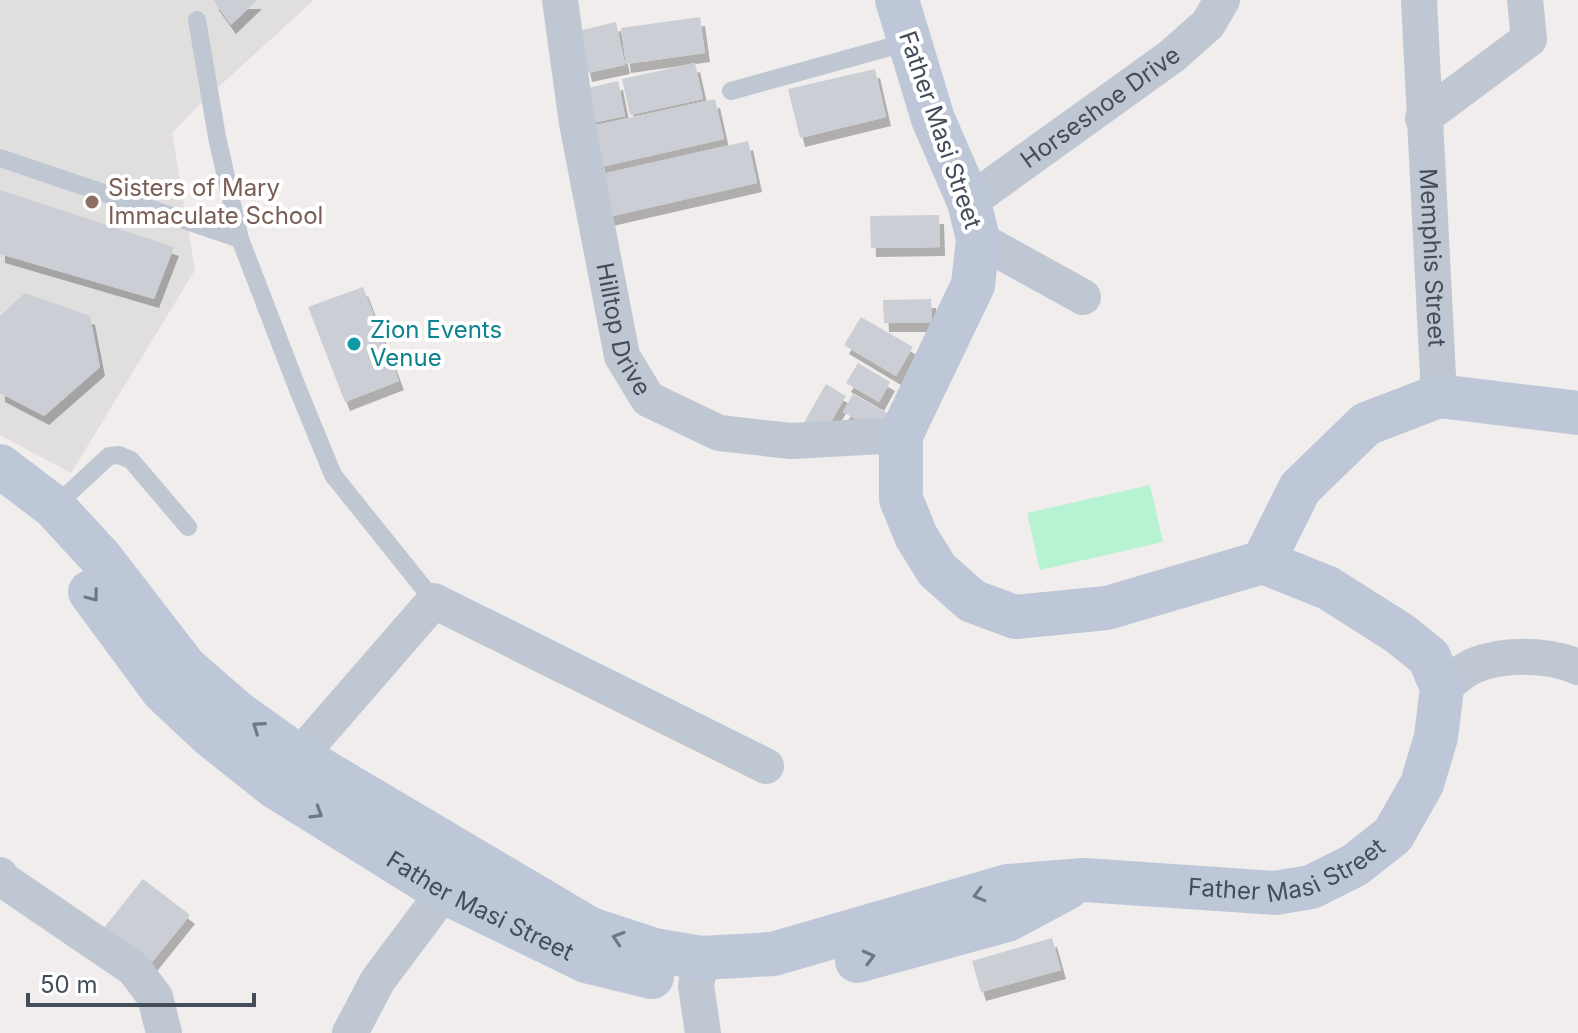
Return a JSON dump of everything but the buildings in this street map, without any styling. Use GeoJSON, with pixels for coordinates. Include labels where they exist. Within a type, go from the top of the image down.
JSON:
{"type":"FeatureCollection","features":[{"type":"Feature","properties":{"kind":"street","name":"Hilltop Drive"},"geometry":{"type":"LineString","coordinates":[[560,0],[577,123],[622,356],[648,399],[719,433],[791,441],[901,435]]}},
{"type":"Feature","properties":{"kind":"street","name":"Father Masi Street"},"geometry":{"type":"LineString","coordinates":[[897,0],[933,119],[973,220],[973,285],[901,435],[901,499],[916,536],[937,570],[972,601],[1015,617],[1107,608],[1263,562]]}},
{"type":"Feature","properties":{"kind":"street","name":"Horseshoe Drive"},"geometry":{"type":"LineString","coordinates":[[973,220],[1172,56],[1208,24],[1222,0]]}},
{"type":"Feature","properties":{"kind":"street","name":"Memphis Street"},"geometry":{"type":"LineString","coordinates":[[1419,0],[1439,396]]}},
{"type":"Feature","properties":{"kind":"street"},"geometry":{"type":"LineString","coordinates":[[1423,118],[1529,39],[1525,0]]}},
{"type":"Feature","properties":{"kind":"street"},"geometry":{"type":"LineString","coordinates":[[973,220],[1083,297]]}},
{"type":"Feature","properties":{"kind":"street"},"geometry":{"type":"LineString","coordinates":[[1578,413],[1439,396],[1366,424],[1300,488],[1263,562],[1328,588],[1399,633],[1429,657],[1442,688],[1472,667],[1499,658],[1538,658],[1578,667]]}},
{"type":"Feature","properties":{"kind":"street","name":"Father Masi Street"},"geometry":{"type":"LineString","coordinates":[[0,466],[54,507],[101,558],[185,667],[238,713],[286,771],[444,892],[586,961],[698,972],[773,954],[1008,886],[1084,880],[1275,893],[1311,887],[1355,865],[1393,835],[1422,784],[1436,737],[1442,688]]}},
{"type":"Feature","properties":{"kind":"street","name":"Father Masi Street"},"geometry":{"type":"LineString","coordinates":[[0,499],[30,524],[86,586],[163,691],[210,735],[468,855],[590,929],[654,950],[698,972]]}},
{"type":"Feature","properties":{"kind":"street"},"geometry":{"type":"LineString","coordinates":[[286,771],[434,601],[766,766]]}},
{"type":"Feature","properties":{"kind":"street"},"geometry":{"type":"LineString","coordinates":[[350,1033],[378,980],[468,855]]}},
{"type":"Feature","properties":{"kind":"street"},"geometry":{"type":"LineString","coordinates":[[1,880],[134,969],[155,997],[164,1033]]}},
{"type":"Feature","properties":{"kind":"street"},"geometry":{"type":"LineString","coordinates":[[698,972],[703,1033]]}},
{"type":"Feature","properties":{"kind":"lane"},"geometry":{"type":"LineString","coordinates":[[197,20],[217,137],[240,239],[333,475],[434,601]]}},
{"type":"Feature","properties":{"kind":"lane"},"geometry":{"type":"LineString","coordinates":[[731,91],[908,42]]}},
{"type":"Feature","properties":{"kind":"lane"},"geometry":{"type":"LineString","coordinates":[[0,158],[240,239]]}},
{"type":"Feature","properties":{"kind":"lane"},"geometry":{"type":"LineString","coordinates":[[54,507],[109,456],[119,455],[131,460],[188,527]]}},
{"type":"Feature","properties":{"kind":"shaded area","name":"Sisters of Mary Immaculate School"},"geometry":{"type":"Polygon","coordinates":[[[0,0],[314,0],[172,133],[195,270],[71,473],[0,435],[0,0]]]}},
{"type":"Feature","properties":{"kind":"green space"},"geometry":{"type":"Polygon","coordinates":[[[1150,485],[1163,542],[1040,570],[1027,513],[1150,485]]]}},
{"type":"Feature","properties":{"kind":"place","name":"Sisters of Mary Immaculate School"},"geometry":{"type":"Point","coordinates":[92,202]}},
{"type":"Feature","properties":{"kind":"place","name":"Zion Events Venue"},"geometry":{"type":"Point","coordinates":[354,344]}}]}
